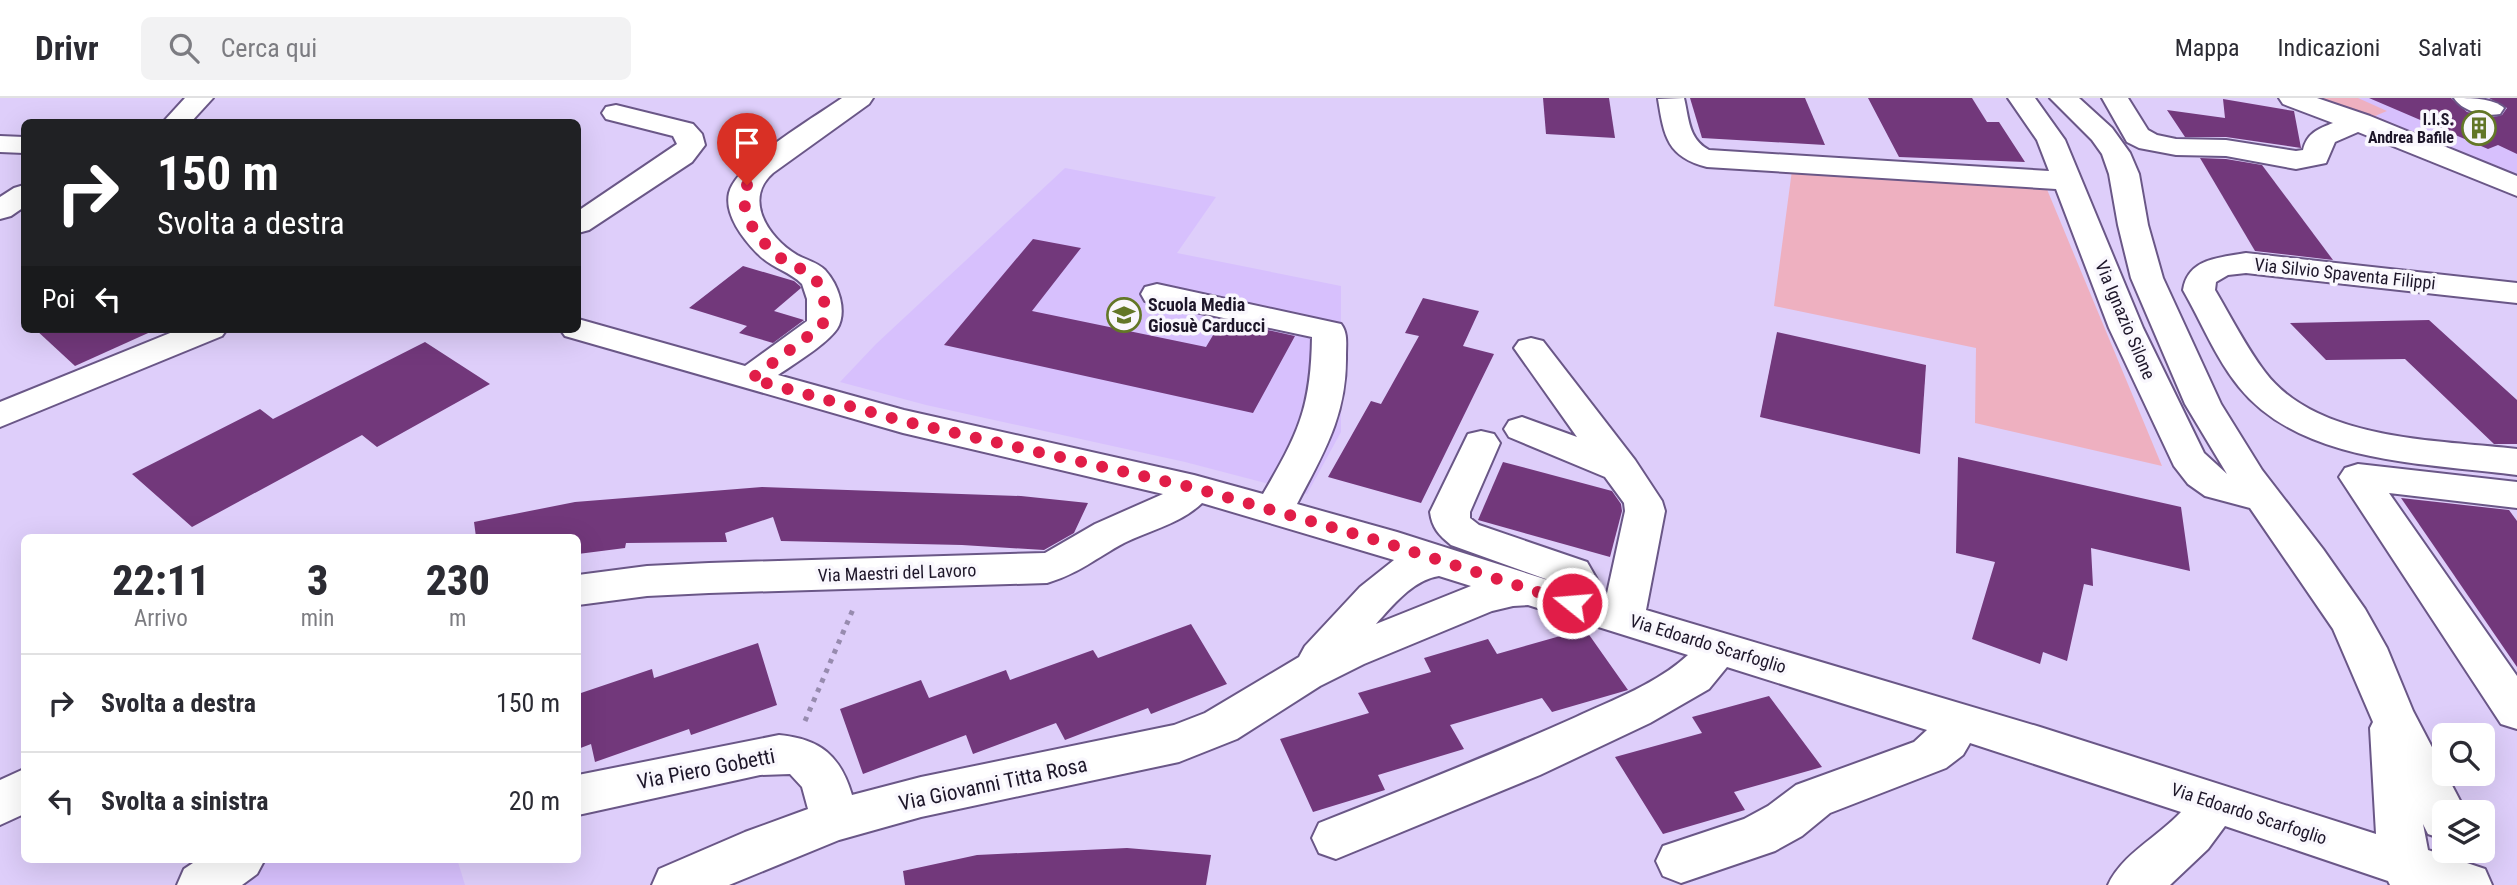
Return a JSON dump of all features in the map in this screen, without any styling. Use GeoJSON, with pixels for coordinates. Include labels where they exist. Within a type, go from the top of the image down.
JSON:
{"type":"FeatureCollection","features":[{"type":"Feature","properties":{"kind":"street"},"geometry":{"type":"LineString","coordinates":[[179,119],[200,98]]}},
{"type":"Feature","properties":{"kind":"street"},"geometry":{"type":"LineString","coordinates":[[751,379],[822,326],[826,309],[817,282],[811,275],[782,259],[755,229],[743,204],[743,195],[754,175],[763,167],[860,98]]}},
{"type":"Feature","properties":{"kind":"street","name":"Via Ignazio Silone"},"geometry":{"type":"LineString","coordinates":[[2063,98],[2102,134],[2116,153],[2124,174],[2140,255],[2155,300],[2214,425],[2350,620],[2365,648],[2391,712],[2435,800]]}},
{"type":"Feature","properties":{"kind":"street"},"geometry":{"type":"LineString","coordinates":[[2115,98],[2135,133],[2143,140],[2176,147],[2226,148],[2296,160],[2316,157],[2319,143],[2325,136],[2360,122]]}},
{"type":"Feature","properties":{"kind":"street"},"geometry":{"type":"LineString","coordinates":[[2292,98],[2360,122],[2517,187]]}},
{"type":"Feature","properties":{"kind":"street"},"geometry":{"type":"LineString","coordinates":[[1671,99],[1680,142],[1689,152],[1707,158],[2069,181]]}},
{"type":"Feature","properties":{"kind":"street","name":"Via Ignazio Silone"},"geometry":{"type":"LineString","coordinates":[[2024,100],[2051,140],[2126,328],[2187,457],[2204,478],[2222,490],[2240,495],[2261,496]]}},
{"type":"Feature","properties":{"kind":"street"},"geometry":{"type":"LineString","coordinates":[[581,222],[682,156],[691,145],[688,134],[682,130],[616,113]]}},
{"type":"Feature","properties":{"kind":"street"},"geometry":{"type":"LineString","coordinates":[[0,144],[21,145]]}},
{"type":"Feature","properties":{"kind":"street"},"geometry":{"type":"LineString","coordinates":[[0,183],[21,186]]}},
{"type":"Feature","properties":{"kind":"street"},"geometry":{"type":"LineString","coordinates":[[0,210],[21,196]]}},
{"type":"Feature","properties":{"kind":"street","name":"Via Silvio Spaventa Filippi"},"geometry":{"type":"LineString","coordinates":[[2517,293],[2246,264],[2212,270],[2201,277],[2199,290],[2251,379],[2274,403],[2291,415],[2351,441],[2517,462]]}},
{"type":"Feature","properties":{"kind":"street"},"geometry":{"type":"LineString","coordinates":[[1157,295],[1329,331],[1329,378],[1324,408],[1311,440],[1273,510]]}},
{"type":"Feature","properties":{"kind":"street","name":"Via Edoardo Scarfoglio"},"geometry":{"type":"LineString","coordinates":[[581,330],[903,421],[1195,488],[1383,542],[1528,590],[1714,645],[2210,802],[2411,875],[2468,885]]}},
{"type":"Feature","properties":{"kind":"street"},"geometry":{"type":"LineString","coordinates":[[0,415],[200,333]]}},
{"type":"Feature","properties":{"kind":"street"},"geometry":{"type":"LineString","coordinates":[[1531,348],[1643,501],[1645,511],[1623,618]]}},
{"type":"Feature","properties":{"kind":"street"},"geometry":{"type":"LineString","coordinates":[[1522,429],[1622,470]]}},
{"type":"Feature","properties":{"kind":"street"},"geometry":{"type":"LineString","coordinates":[[1481,443],[1450,512],[1451,523],[1465,535],[1573,572],[1578,583],[1572,603]]}},
{"type":"Feature","properties":{"kind":"street"},"geometry":{"type":"LineString","coordinates":[[2517,495],[2358,477],[2517,711]]}},
{"type":"Feature","properties":{"kind":"street","name":"Via Maestri del Lavoro"},"geometry":{"type":"LineString","coordinates":[[581,590],[672,579],[1027,570],[1056,566],[1075,558],[1105,535],[1175,507],[1195,488]]}},
{"type":"Feature","properties":{"kind":"street"},"geometry":{"type":"LineString","coordinates":[[1383,542],[1393,555],[1395,565],[1386,587]]}},
{"type":"Feature","properties":{"kind":"street","name":"Via Giovanni Titta Rosa"},"geometry":{"type":"LineString","coordinates":[[1304,674],[1386,587],[1410,568],[1452,564],[1471,584],[1467,593],[1454,606],[1436,617]]}},
{"type":"Feature","properties":{"kind":"street","name":"Via Giovanni Titta Rosa"},"geometry":{"type":"LineString","coordinates":[[677,885],[762,847],[835,820],[921,797],[1179,743],[1221,726],[1304,674],[1349,652],[1494,595],[1528,590]]}},
{"type":"Feature","properties":{"kind":"street"},"geometry":{"type":"LineString","coordinates":[[1336,838],[1524,761],[1623,715],[1693,677],[1707,663],[1714,645]]}},
{"type":"Feature","properties":{"kind":"street","name":"Via Ignazio Silone"},"geometry":{"type":"LineString","coordinates":[[2391,712],[2398,821],[2411,875]]}},
{"type":"Feature","properties":{"kind":"street"},"geometry":{"type":"LineString","coordinates":[[1681,861],[1758,836],[1784,821],[1812,799],[1930,755],[1947,742],[1952,719]]}},
{"type":"Feature","properties":{"kind":"street","name":"Via Piero Gobetti"},"geometry":{"type":"LineString","coordinates":[[581,794],[760,756],[791,754],[809,762],[823,777],[835,820]]}},
{"type":"Feature","properties":{"kind":"street"},"geometry":{"type":"LineString","coordinates":[[0,805],[21,791]]}},
{"type":"Feature","properties":{"kind":"street"},"geometry":{"type":"LineString","coordinates":[[2133,885],[2196,829],[2208,814],[2210,802]]}},
{"type":"Feature","properties":{"kind":"street"},"geometry":{"type":"LineString","coordinates":[[202,885],[234,863]]}},
{"type":"Feature","properties":{"kind":"street"},"geometry":{"type":"LineString","coordinates":[[2461,863],[2468,885]]}},
{"type":"Feature","properties":{"kind":"path"},"geometry":{"type":"LineString","coordinates":[[791,754],[869,574]]}},
{"type":"Feature","properties":{"kind":"shaded area"},"geometry":{"type":"Polygon","coordinates":[[[2313,98],[2517,98],[2517,182],[2313,98]]]}},
{"type":"Feature","properties":{"kind":"shaded area"},"geometry":{"type":"Polygon","coordinates":[[[2313,98],[2358,98],[2387,111],[2375,116],[2436,142],[2431,144],[2313,98]]]}},
{"type":"Feature","properties":{"kind":"shaded area","name":"Scuola Media Giosuè Carducci"},"geometry":{"type":"Polygon","coordinates":[[[1065,168],[1216,197],[1177,253],[1341,286],[1341,432],[1307,494],[1185,462],[926,405],[840,382],[876,344],[1065,168]]]}},
{"type":"Feature","properties":{"kind":"shaded area"},"geometry":{"type":"Polygon","coordinates":[[[1792,170],[2046,187],[2162,466],[1975,423],[1976,348],[1774,306],[1792,170]]]}},
{"type":"Feature","properties":{"kind":"shaded area"},"geometry":{"type":"Polygon","coordinates":[[[264,863],[458,863],[465,885],[232,885],[264,863]]]}},
{"type":"Feature","properties":{"kind":"building"},"geometry":{"type":"Polygon","coordinates":[[[1543,98],[1609,98],[1615,138],[1546,134],[1543,98]]]}},
{"type":"Feature","properties":{"kind":"building"},"geometry":{"type":"Polygon","coordinates":[[[1690,98],[1805,98],[1825,145],[1702,138],[1690,98]]]}},
{"type":"Feature","properties":{"kind":"building"},"geometry":{"type":"Polygon","coordinates":[[[1868,98],[1972,98],[1987,122],[1999,122],[2025,162],[1899,157],[1868,98]]]}},
{"type":"Feature","properties":{"kind":"building","name":"I.I.S. Andrea Bafile"},"geometry":{"type":"Polygon","coordinates":[[[2369,98],[2451,98],[2467,112],[2494,117],[2502,115],[2507,108],[2489,98],[2517,98],[2517,154],[2498,145],[2488,149],[2369,98]]]}},
{"type":"Feature","properties":{"kind":"building"},"geometry":{"type":"Polygon","coordinates":[[[2223,99],[2294,111],[2301,148],[2226,137],[2185,137],[2167,110],[2225,118],[2223,99]]]}},
{"type":"Feature","properties":{"kind":"building"},"geometry":{"type":"Polygon","coordinates":[[[2200,158],[2262,165],[2333,260],[2255,251],[2200,158]]]}},
{"type":"Feature","properties":{"kind":"building"},"geometry":{"type":"Polygon","coordinates":[[[1033,239],[1081,248],[1032,311],[1206,347],[1222,320],[1295,336],[1253,413],[944,345],[1033,239]]]}},
{"type":"Feature","properties":{"kind":"building"},"geometry":{"type":"Polygon","coordinates":[[[743,266],[794,281],[801,288],[774,311],[804,320],[773,343],[739,333],[747,326],[689,308],[743,266]]]}},
{"type":"Feature","properties":{"kind":"building"},"geometry":{"type":"Polygon","coordinates":[[[1423,298],[1479,311],[1463,346],[1494,354],[1421,503],[1328,477],[1371,401],[1381,404],[1419,336],[1405,333],[1423,298]]]}},
{"type":"Feature","properties":{"kind":"building"},"geometry":{"type":"Polygon","coordinates":[[[2429,320],[2517,400],[2517,444],[2494,444],[2405,359],[2326,360],[2290,323],[2429,320]]]}},
{"type":"Feature","properties":{"kind":"building"},"geometry":{"type":"Polygon","coordinates":[[[1777,332],[1926,365],[1920,454],[1760,417],[1777,332]]]}},
{"type":"Feature","properties":{"kind":"building"},"geometry":{"type":"Polygon","coordinates":[[[39,333],[148,333],[75,366],[39,333]]]}},
{"type":"Feature","properties":{"kind":"building"},"geometry":{"type":"Polygon","coordinates":[[[425,342],[490,384],[377,447],[362,435],[192,527],[132,474],[260,409],[273,419],[425,342]]]}},
{"type":"Feature","properties":{"kind":"building"},"geometry":{"type":"Polygon","coordinates":[[[1958,457],[2181,507],[2190,571],[2091,548],[2093,586],[2084,584],[2067,661],[2043,652],[2040,664],[1972,639],[1995,562],[1956,553],[1958,457]]]}},
{"type":"Feature","properties":{"kind":"building"},"geometry":{"type":"Polygon","coordinates":[[[1503,462],[1612,491],[1621,504],[1622,511],[1610,557],[1478,520],[1503,462]]]}},
{"type":"Feature","properties":{"kind":"building"},"geometry":{"type":"Polygon","coordinates":[[[762,487],[1021,496],[1088,503],[1074,533],[1044,550],[962,545],[781,541],[773,517],[725,533],[727,542],[626,543],[625,548],[581,554],[581,534],[476,534],[474,522],[575,502],[762,487]]]}},
{"type":"Feature","properties":{"kind":"building"},"geometry":{"type":"Polygon","coordinates":[[[2401,498],[2509,510],[2517,521],[2517,667],[2401,498]]]}},
{"type":"Feature","properties":{"kind":"building"},"geometry":{"type":"Polygon","coordinates":[[[1191,624],[1227,684],[1151,714],[1148,708],[1065,740],[1056,723],[973,754],[966,735],[863,774],[840,709],[921,680],[929,698],[1006,670],[1010,680],[1093,650],[1098,658],[1191,624]]]}},
{"type":"Feature","properties":{"kind":"building"},"geometry":{"type":"Polygon","coordinates":[[[1585,629],[1628,690],[1552,712],[1542,698],[1450,725],[1464,749],[1378,775],[1385,790],[1313,812],[1280,739],[1369,713],[1358,693],[1431,672],[1424,658],[1488,639],[1497,654],[1585,629]]]}},
{"type":"Feature","properties":{"kind":"building"},"geometry":{"type":"Polygon","coordinates":[[[758,643],[777,705],[691,735],[689,729],[595,762],[591,744],[581,748],[581,693],[652,669],[654,678],[758,643]]]}},
{"type":"Feature","properties":{"kind":"building"},"geometry":{"type":"Polygon","coordinates":[[[1769,696],[1822,767],[1734,792],[1745,810],[1663,834],[1615,757],[1702,733],[1692,717],[1769,696]]]}},
{"type":"Feature","properties":{"kind":"building"},"geometry":{"type":"Polygon","coordinates":[[[1127,848],[1211,855],[1206,885],[905,885],[903,871],[977,855],[1127,848]]]}},
{"type":"Feature","properties":{"kind":"place","name":"I.I.S. Andrea Bafile"},"geometry":{"type":"Point","coordinates":[2479,128]}},
{"type":"Feature","properties":{"kind":"place","name":"Scuola Media Giosuè Carducci"},"geometry":{"type":"Point","coordinates":[1124,315]}},
{"type":"Feature","properties":{"kind":"route"},"geometry":{"type":"LineString","coordinates":[[747,185],[743,204],[755,229],[772,251],[790,265],[811,275],[817,282],[826,309],[822,326],[751,379],[903,421],[1195,488],[1383,542],[1572,603]]}}]}
